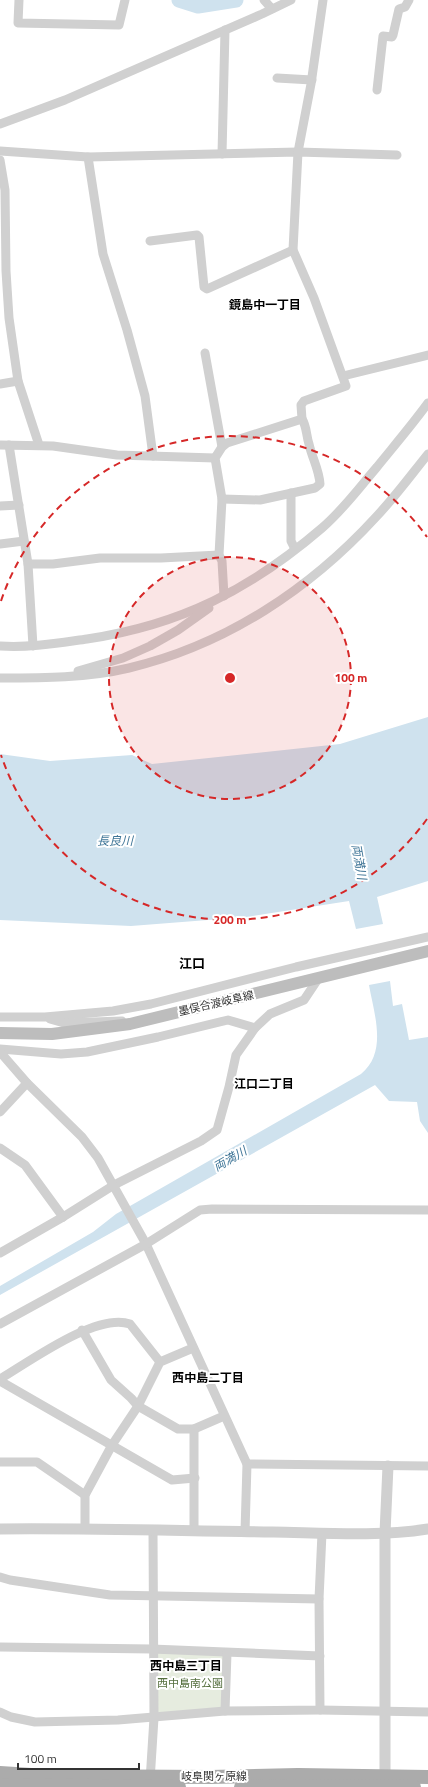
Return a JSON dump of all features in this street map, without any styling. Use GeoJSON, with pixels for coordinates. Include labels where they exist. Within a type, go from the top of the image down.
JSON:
{"type":"FeatureCollection","features":[{"type":"Feature","properties":{"kind":"main road","name":"墨俣合渡岐阜線"},"geometry":{"type":"LineString","coordinates":[[0,1033],[52,1034],[130,1024],[428,951]]}},
{"type":"Feature","properties":{"kind":"main road","name":"岐阜関ヶ原線"},"geometry":{"type":"LineString","coordinates":[[0,1773],[150,1783],[179,1787]]}},
{"type":"Feature","properties":{"kind":"main road","name":"岐阜関ヶ原線"},"geometry":{"type":"LineString","coordinates":[[241,1787],[385,1781],[428,1776]]}},
{"type":"Feature","properties":{"kind":"main road","name":"岐阜関ヶ原線"},"geometry":{"type":"LineString","coordinates":[[0,1785],[385,1781],[414,1787]]}},
{"type":"Feature","properties":{"kind":"street"},"geometry":{"type":"LineString","coordinates":[[19,0],[18,23],[119,25],[125,0]]}},
{"type":"Feature","properties":{"kind":"street"},"geometry":{"type":"LineString","coordinates":[[264,0],[272,10]]}},
{"type":"Feature","properties":{"kind":"street"},"geometry":{"type":"LineString","coordinates":[[0,124],[65,100],[272,10],[291,0]]}},
{"type":"Feature","properties":{"kind":"street"},"geometry":{"type":"LineString","coordinates":[[222,499],[260,500],[315,488],[320,484],[319,470],[309,443],[306,426],[302,419],[301,405],[304,401],[346,386],[314,298],[293,250],[298,152],[312,80],[323,0]]}},
{"type":"Feature","properties":{"kind":"street"},"geometry":{"type":"LineString","coordinates":[[377,90],[383,36],[392,37],[399,9],[405,7],[409,0]]}},
{"type":"Feature","properties":{"kind":"street"},"geometry":{"type":"LineString","coordinates":[[222,154],[225,30]]}},
{"type":"Feature","properties":{"kind":"street"},"geometry":{"type":"LineString","coordinates":[[277,78],[312,80]]}},
{"type":"Feature","properties":{"kind":"street"},"geometry":{"type":"LineString","coordinates":[[0,151],[88,157],[298,152],[396,155]]}},
{"type":"Feature","properties":{"kind":"street"},"geometry":{"type":"LineString","coordinates":[[88,157],[103,254],[127,330],[145,396],[153,456]]}},
{"type":"Feature","properties":{"kind":"street"},"geometry":{"type":"LineString","coordinates":[[0,160],[5,190],[6,271],[9,318],[18,381],[39,445]]}},
{"type":"Feature","properties":{"kind":"street"},"geometry":{"type":"LineString","coordinates":[[150,241],[197,235],[199,238],[204,287],[207,290],[293,250]]}},
{"type":"Feature","properties":{"kind":"street"},"geometry":{"type":"LineString","coordinates":[[205,353],[222,448]]}},
{"type":"Feature","properties":{"kind":"street"},"geometry":{"type":"LineString","coordinates":[[343,376],[428,355]]}},
{"type":"Feature","properties":{"kind":"street"},"geometry":{"type":"LineString","coordinates":[[0,384],[18,381]]}},
{"type":"Feature","properties":{"kind":"street"},"geometry":{"type":"LineString","coordinates":[[0,646],[33,646],[112,635],[147,627],[191,612],[254,580],[323,527],[349,500],[411,427],[428,403]]}},
{"type":"Feature","properties":{"kind":"street"},"geometry":{"type":"LineString","coordinates":[[54,677],[123,658],[178,630],[220,598],[222,561],[219,555],[222,499],[216,458],[227,443],[302,419]]}},
{"type":"Feature","properties":{"kind":"street"},"geometry":{"type":"LineString","coordinates":[[33,646],[28,564],[19,505],[4,445],[39,445],[117,455],[216,458]]}},
{"type":"Feature","properties":{"kind":"street"},"geometry":{"type":"LineString","coordinates":[[0,678],[54,677],[101,673],[129,668],[178,654],[235,628],[274,605],[311,579],[346,548],[377,516],[428,454]]}},
{"type":"Feature","properties":{"kind":"street"},"geometry":{"type":"LineString","coordinates":[[291,493],[291,541],[295,549]]}},
{"type":"Feature","properties":{"kind":"street"},"geometry":{"type":"LineString","coordinates":[[0,506],[19,505]]}},
{"type":"Feature","properties":{"kind":"street"},"geometry":{"type":"LineString","coordinates":[[0,544],[24,541]]}},
{"type":"Feature","properties":{"kind":"street"},"geometry":{"type":"LineString","coordinates":[[28,564],[53,564],[100,558],[161,558],[219,555]]}},
{"type":"Feature","properties":{"kind":"street"},"geometry":{"type":"LineString","coordinates":[[0,1017],[45,1017],[113,1011],[151,1004],[296,967],[428,937]]}},
{"type":"Feature","properties":{"kind":"street"},"geometry":{"type":"LineString","coordinates":[[0,1253],[201,1141],[217,1130],[230,1087],[236,1055],[255,1028],[270,1014],[304,1000],[318,979]]}},
{"type":"Feature","properties":{"kind":"street"},"geometry":{"type":"LineString","coordinates":[[45,1017],[64,1023],[122,1020],[130,1024]]}},
{"type":"Feature","properties":{"kind":"street"},"geometry":{"type":"LineString","coordinates":[[0,1051],[61,1054],[87,1052],[228,1020],[255,1028]]}},
{"type":"Feature","properties":{"kind":"street"},"geometry":{"type":"LineString","coordinates":[[0,1051],[27,1083],[82,1137],[98,1158],[145,1242],[247,1464],[245,1532]]}},
{"type":"Feature","properties":{"kind":"street"},"geometry":{"type":"LineString","coordinates":[[0,1112],[27,1083]]}},
{"type":"Feature","properties":{"kind":"street"},"geometry":{"type":"LineString","coordinates":[[0,1148],[25,1165],[64,1218]]}},
{"type":"Feature","properties":{"kind":"street"},"geometry":{"type":"LineString","coordinates":[[0,1324],[200,1210],[428,1210]]}},
{"type":"Feature","properties":{"kind":"street"},"geometry":{"type":"LineString","coordinates":[[160,1362],[130,1324],[125,1322],[101,1323],[82,1330],[0,1380],[172,1480],[194,1478]]}},
{"type":"Feature","properties":{"kind":"street"},"geometry":{"type":"LineString","coordinates":[[82,1330],[111,1380],[138,1406],[178,1429],[194,1429],[224,1416]]}},
{"type":"Feature","properties":{"kind":"street"},"geometry":{"type":"LineString","coordinates":[[85,1528],[85,1495],[112,1445],[138,1406],[160,1362],[193,1348]]}},
{"type":"Feature","properties":{"kind":"street"},"geometry":{"type":"LineString","coordinates":[[194,1429],[194,1531]]}},
{"type":"Feature","properties":{"kind":"street"},"geometry":{"type":"LineString","coordinates":[[0,1462],[37,1462],[85,1495]]}},
{"type":"Feature","properties":{"kind":"street"},"geometry":{"type":"LineString","coordinates":[[247,1464],[428,1466]]}},
{"type":"Feature","properties":{"kind":"street"},"geometry":{"type":"LineString","coordinates":[[388,1466],[385,1533],[385,1781],[428,1773]]}},
{"type":"Feature","properties":{"kind":"street"},"geometry":{"type":"LineString","coordinates":[[0,1529],[85,1528],[152,1531],[385,1533],[428,1529]]}},
{"type":"Feature","properties":{"kind":"street"},"geometry":{"type":"LineString","coordinates":[[150,1783],[154,1718],[152,1649],[152,1531]]}},
{"type":"Feature","properties":{"kind":"street"},"geometry":{"type":"LineString","coordinates":[[320,1710],[319,1599],[322,1533]]}},
{"type":"Feature","properties":{"kind":"street"},"geometry":{"type":"LineString","coordinates":[[0,1577],[10,1580],[110,1595],[319,1599]]}},
{"type":"Feature","properties":{"kind":"street"},"geometry":{"type":"LineString","coordinates":[[0,1647],[152,1649],[320,1656]]}},
{"type":"Feature","properties":{"kind":"street"},"geometry":{"type":"LineString","coordinates":[[225,1711],[227,1653]]}},
{"type":"Feature","properties":{"kind":"street"},"geometry":{"type":"LineString","coordinates":[[0,1712],[11,1717],[35,1722],[154,1718],[225,1711],[384,1710],[428,1712]]}},
{"type":"Feature","properties":{"kind":"green space","name":"西中島南公園"},"geometry":{"type":"Polygon","coordinates":[[[156,1652],[225,1655],[223,1712],[153,1712],[156,1652]]]}},
{"type":"Feature","properties":{"kind":"water","name":"長良川"},"geometry":{"type":"Polygon","coordinates":[[[428,717],[428,881],[377,897],[383,924],[356,929],[349,901],[246,917],[131,926],[0,920],[0,754],[50,761],[132,755],[152,764],[340,744],[428,717]]]}},
{"type":"Feature","properties":{"kind":"water","name":"両満川"},"geometry":{"type":"Polygon","coordinates":[[[390,981],[393,1006],[402,1004],[409,1040],[428,1037],[428,1133],[420,1121],[417,1102],[389,1101],[375,1085],[0,1295],[0,1286],[93,1232],[116,1214],[361,1074],[369,1065],[377,1044],[376,1020],[369,985],[390,981]]]}},
{"type":"Feature","properties":{"kind":"waterway"},"geometry":{"type":"LineString","coordinates":[[179,0],[198,6],[236,0]]}},
{"type":"Feature","properties":{"kind":"district","name":"鏡島中一丁目"},"geometry":{"type":"Point","coordinates":[265,305]}},
{"type":"Feature","properties":{"kind":"district","name":"江口"},"geometry":{"type":"Point","coordinates":[192,963]}},
{"type":"Feature","properties":{"kind":"district","name":"江口二丁目"},"geometry":{"type":"Point","coordinates":[264,1084]}},
{"type":"Feature","properties":{"kind":"district","name":"西中島二丁目"},"geometry":{"type":"Point","coordinates":[208,1378]}},
{"type":"Feature","properties":{"kind":"district","name":"西中島三丁目"},"geometry":{"type":"Point","coordinates":[186,1666]}}]}
